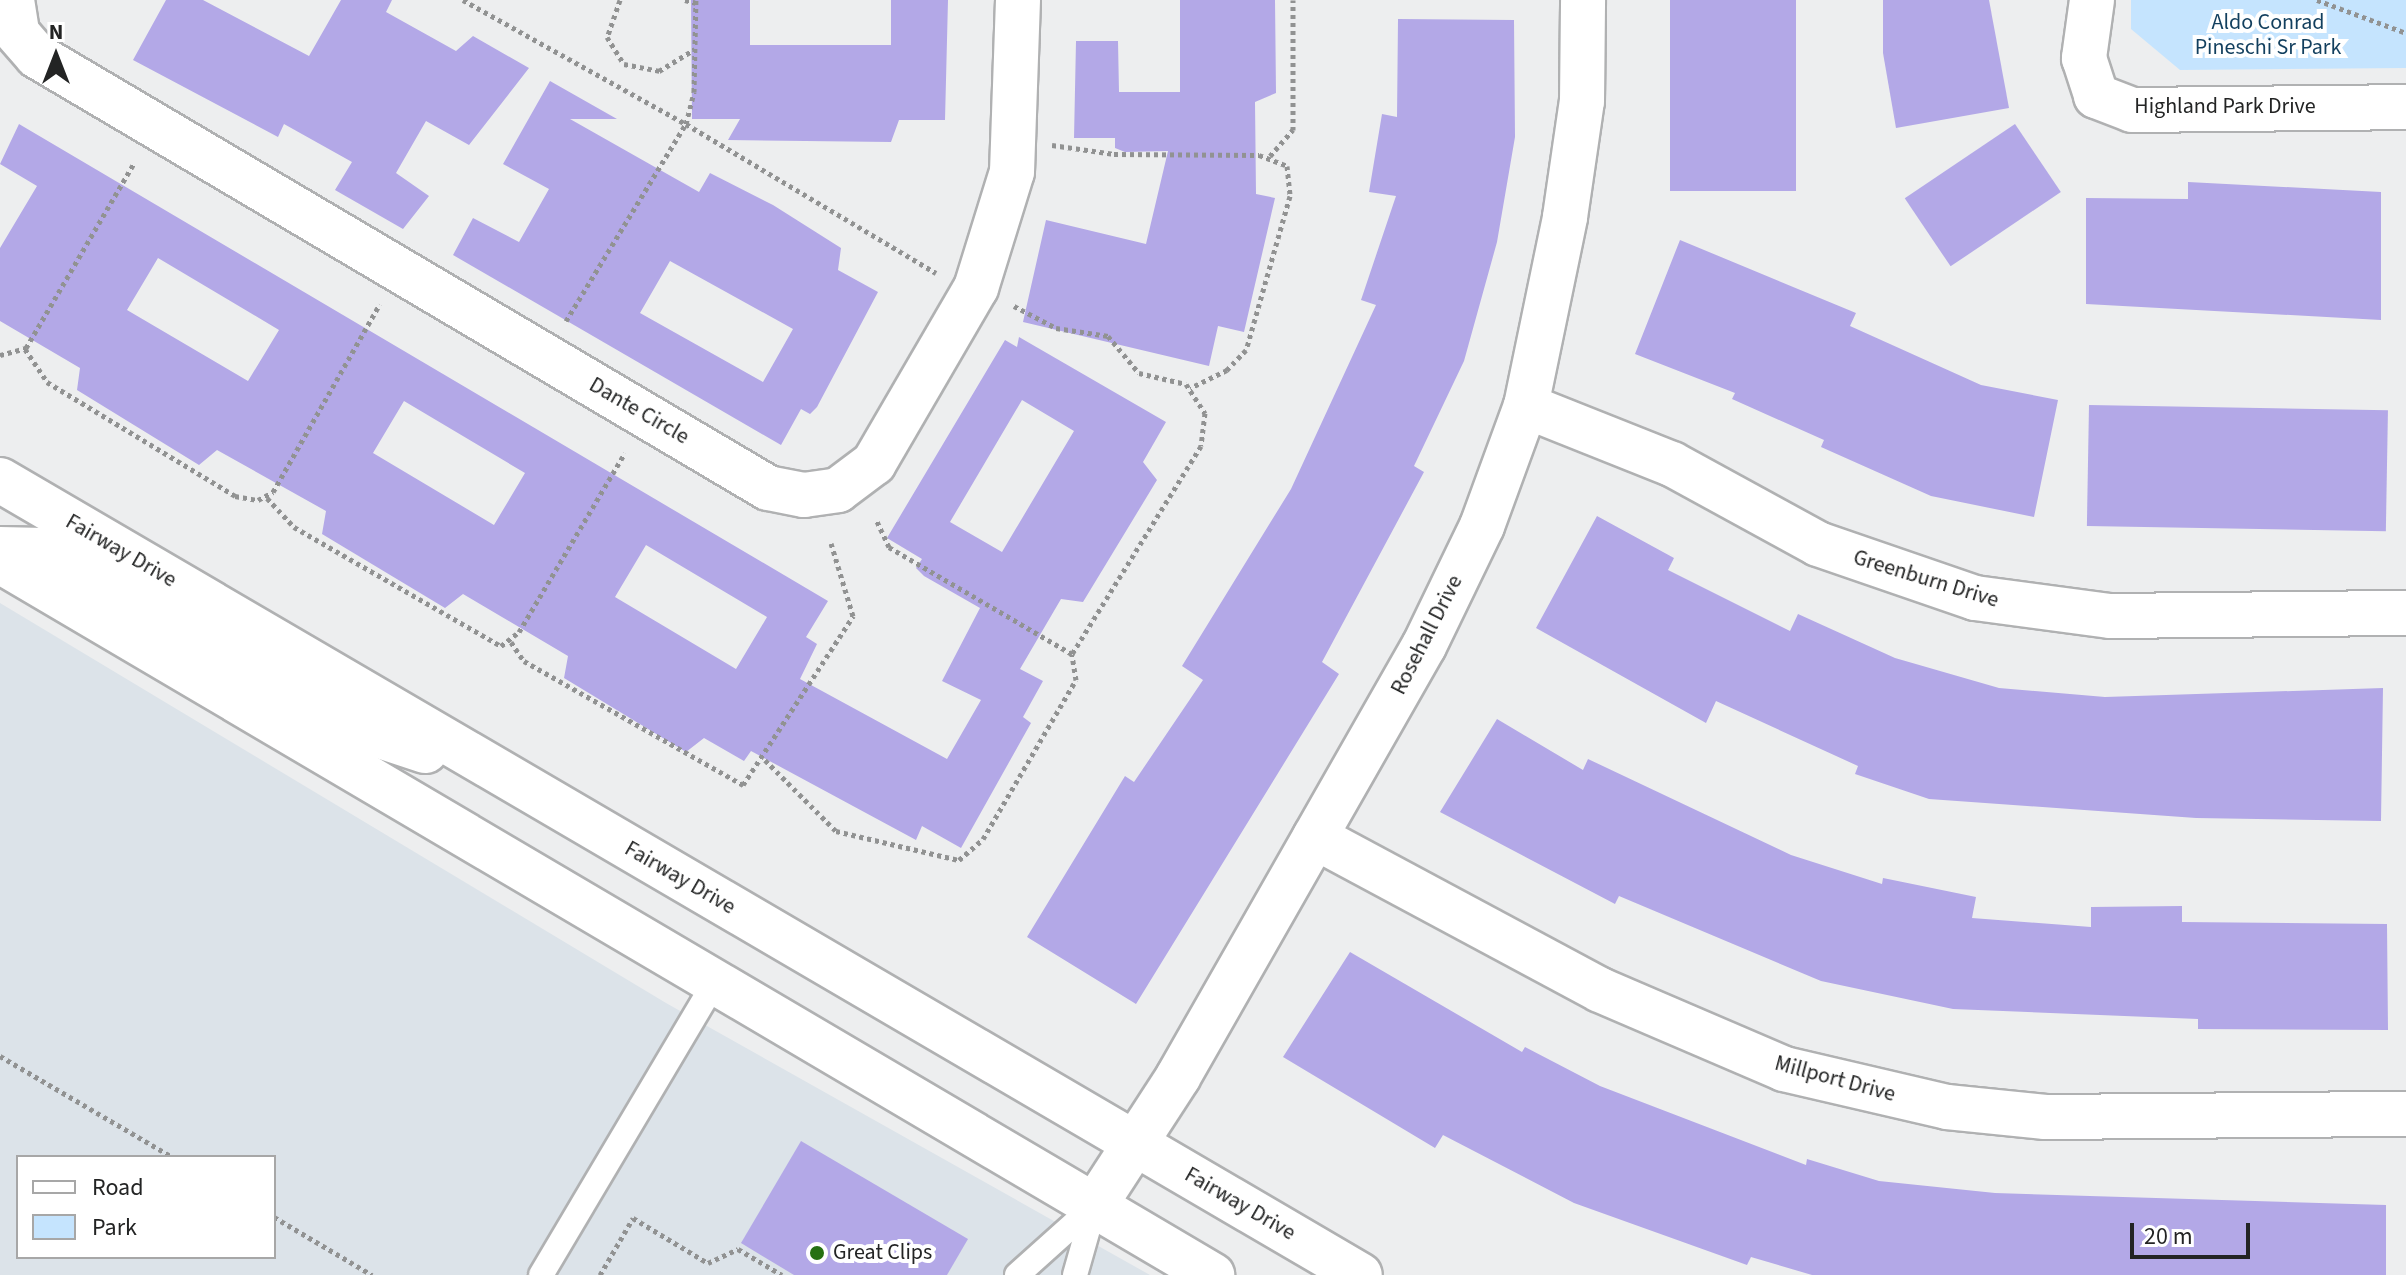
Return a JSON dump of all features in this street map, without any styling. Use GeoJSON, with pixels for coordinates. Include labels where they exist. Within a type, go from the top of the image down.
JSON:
{"type":"FeatureCollection","features":[{"type":"Feature","properties":{"kind":"street","name":"Dante Circle"},"geometry":{"type":"LineString","coordinates":[[12,0],[17,33],[37,56],[768,488],[815,495],[838,490],[874,463],[991,254],[1012,172],[1018,0]]}},
{"type":"Feature","properties":{"kind":"street","name":"Rosehall Drive"},"geometry":{"type":"LineString","coordinates":[[1095,1205],[1137,1144],[1315,837],[1437,620],[1482,526],[1526,406],[1580,116],[1583,0]]}},
{"type":"Feature","properties":{"kind":"street","name":"Highland Park Drive"},"geometry":{"type":"LineString","coordinates":[[2092,0],[2084,58],[2096,96],[2132,110],[2406,107]]}},
{"type":"Feature","properties":{"kind":"street","name":"Greenburn Drive"},"geometry":{"type":"LineString","coordinates":[[1526,406],[1672,464],[1818,544],[1975,598],[2110,616],[2406,613]]}},
{"type":"Feature","properties":{"kind":"street","name":"Fairway Drive"},"geometry":{"type":"LineString","coordinates":[[0,480],[1360,1275]]}},
{"type":"Feature","properties":{"kind":"street"},"geometry":{"type":"LineString","coordinates":[[0,549],[43,550],[359,729],[515,782]]}},
{"type":"Feature","properties":{"kind":"street"},"geometry":{"type":"LineString","coordinates":[[0,561],[1212,1275]]}},
{"type":"Feature","properties":{"kind":"street","name":"Millport Drive"},"geometry":{"type":"LineString","coordinates":[[1315,837],[1600,990],[1784,1069],[1947,1107],[2045,1117],[2406,1114]]}},
{"type":"Feature","properties":{"kind":"lane"},"geometry":{"type":"LineString","coordinates":[[541,1275],[715,982]]}},
{"type":"Feature","properties":{"kind":"lane"},"geometry":{"type":"LineString","coordinates":[[1017,1275],[1095,1205]]}},
{"type":"Feature","properties":{"kind":"lane"},"geometry":{"type":"LineString","coordinates":[[1075,1275],[1095,1205]]}},
{"type":"Feature","properties":{"kind":"path"},"geometry":{"type":"LineString","coordinates":[[463,0],[686,124],[942,277]]}},
{"type":"Feature","properties":{"kind":"path"},"geometry":{"type":"LineString","coordinates":[[620,0],[607,37],[624,64],[659,71],[695,49]]}},
{"type":"Feature","properties":{"kind":"path"},"geometry":{"type":"LineString","coordinates":[[564,326],[686,124],[695,49],[696,2],[685,0]]}},
{"type":"Feature","properties":{"kind":"path"},"geometry":{"type":"LineString","coordinates":[[1270,156],[1293,130],[1293,0]]}},
{"type":"Feature","properties":{"kind":"path"},"geometry":{"type":"LineString","coordinates":[[2317,0],[2406,33]]}},
{"type":"Feature","properties":{"kind":"path"},"geometry":{"type":"LineString","coordinates":[[1004,300],[1056,328],[1102,332],[1139,373],[1190,388],[1227,370],[1249,343],[1293,186],[1287,166],[1270,156],[1114,154],[1050,144]]}},
{"type":"Feature","properties":{"kind":"path"},"geometry":{"type":"LineString","coordinates":[[0,355],[25,349],[136,158]]}},
{"type":"Feature","properties":{"kind":"path"},"geometry":{"type":"LineString","coordinates":[[267,498],[380,304]]}},
{"type":"Feature","properties":{"kind":"path"},"geometry":{"type":"LineString","coordinates":[[25,349],[47,382],[235,496],[267,498],[294,527],[498,646],[511,642],[628,448]]}},
{"type":"Feature","properties":{"kind":"path"},"geometry":{"type":"LineString","coordinates":[[765,760],[836,831],[944,860],[966,858],[1076,680],[1072,654],[1201,446],[1205,413],[1190,388]]}},
{"type":"Feature","properties":{"kind":"path"},"geometry":{"type":"LineString","coordinates":[[877,521],[889,547],[1072,654]]}},
{"type":"Feature","properties":{"kind":"path"},"geometry":{"type":"LineString","coordinates":[[511,642],[524,661],[731,784],[749,783],[853,616],[831,543]]}},
{"type":"Feature","properties":{"kind":"path"},"geometry":{"type":"LineString","coordinates":[[0,1056],[169,1155]]}},
{"type":"Feature","properties":{"kind":"path"},"geometry":{"type":"LineString","coordinates":[[276,1218],[372,1275]]}},
{"type":"Feature","properties":{"kind":"path"},"geometry":{"type":"LineString","coordinates":[[600,1275],[633,1218],[708,1263],[738,1249],[782,1275]]}},
{"type":"Feature","properties":{"kind":"shaded area"},"geometry":{"type":"Polygon","coordinates":[[[0,603],[666,1003],[1150,1275],[0,1275],[0,603]]]}},
{"type":"Feature","properties":{"kind":"green space","name":"Aldo Conrad Pineschi Sr Park"},"geometry":{"type":"Polygon","coordinates":[[[2131,0],[2406,0],[2406,68],[2180,70],[2131,29],[2131,0]]]}},
{"type":"Feature","properties":{"kind":"building"},"geometry":{"type":"Polygon","coordinates":[[[166,0],[203,0],[309,56],[341,0],[392,0],[386,12],[456,51],[473,36],[529,68],[469,145],[426,121],[396,173],[429,196],[403,229],[335,190],[352,162],[284,124],[278,137],[133,60],[166,0]]]}},
{"type":"Feature","properties":{"kind":"building"},"geometry":{"type":"Polygon","coordinates":[[[691,0],[750,0],[750,45],[891,45],[891,0],[948,0],[945,120],[899,120],[891,142],[728,140],[740,119],[692,119],[691,0]]]}},
{"type":"Feature","properties":{"kind":"building"},"geometry":{"type":"Polygon","coordinates":[[[1180,0],[1275,0],[1276,93],[1255,102],[1256,194],[1275,198],[1244,332],[1218,326],[1209,366],[1023,322],[1046,220],[1146,244],[1168,151],[1125,152],[1115,148],[1115,138],[1074,138],[1076,41],[1118,41],[1119,92],[1180,92],[1180,0]]]}},
{"type":"Feature","properties":{"kind":"building"},"geometry":{"type":"Polygon","coordinates":[[[1670,0],[1796,0],[1796,191],[1670,191],[1670,0]]]}},
{"type":"Feature","properties":{"kind":"building"},"geometry":{"type":"Polygon","coordinates":[[[1883,0],[1989,0],[2009,108],[1896,128],[1883,53],[1883,0]]]}},
{"type":"Feature","properties":{"kind":"building"},"geometry":{"type":"Polygon","coordinates":[[[1398,19],[1514,20],[1515,137],[1497,242],[1464,361],[1414,466],[1424,472],[1322,662],[1339,674],[1136,1004],[1027,937],[1125,776],[1134,782],[1203,680],[1182,666],[1291,489],[1376,305],[1361,300],[1396,196],[1369,192],[1382,114],[1397,117],[1398,19]]]}},
{"type":"Feature","properties":{"kind":"building"},"geometry":{"type":"Polygon","coordinates":[[[550,81],[617,119],[570,119],[699,192],[710,173],[773,205],[841,248],[838,270],[878,292],[817,407],[810,414],[801,409],[781,445],[453,255],[473,218],[519,242],[549,189],[503,164],[550,81]],[[670,261],[640,313],[763,382],[793,329],[670,261]]]}},
{"type":"Feature","properties":{"kind":"building"},"geometry":{"type":"Polygon","coordinates":[[[19,124],[828,601],[806,637],[817,644],[800,679],[947,759],[981,700],[942,681],[980,608],[924,576],[916,568],[922,559],[887,538],[1005,340],[1017,347],[1019,337],[1166,422],[1143,462],[1157,480],[1083,602],[1061,599],[1020,669],[1043,681],[1023,717],[1031,723],[961,848],[922,826],[916,840],[751,751],[744,761],[704,738],[686,752],[564,678],[568,656],[463,594],[445,608],[322,534],[326,511],[217,450],[199,465],[77,390],[80,368],[0,321],[0,248],[37,186],[0,164],[19,124]],[[158,258],[127,310],[248,381],[279,330],[158,258]],[[1022,400],[950,522],[1002,552],[1074,431],[1022,400]],[[404,401],[373,453],[494,525],[525,473],[404,401]],[[646,545],[615,597],[736,669],[767,617],[646,545]]]}},
{"type":"Feature","properties":{"kind":"building"},"geometry":{"type":"Polygon","coordinates":[[[2015,124],[2061,192],[1951,266],[1905,198],[2015,124]]]}},
{"type":"Feature","properties":{"kind":"building"},"geometry":{"type":"Polygon","coordinates":[[[2188,182],[2381,192],[2381,320],[2086,304],[2086,198],[2188,199],[2188,182]]]}},
{"type":"Feature","properties":{"kind":"building"},"geometry":{"type":"Polygon","coordinates":[[[1680,240],[1856,313],[1850,326],[1981,385],[2058,400],[2034,517],[1931,496],[1821,447],[1824,440],[1732,399],[1735,393],[1635,354],[1680,240]]]}},
{"type":"Feature","properties":{"kind":"building"},"geometry":{"type":"Polygon","coordinates":[[[2089,405],[2388,410],[2386,531],[2087,526],[2089,405]]]}},
{"type":"Feature","properties":{"kind":"building"},"geometry":{"type":"Polygon","coordinates":[[[1597,516],[1674,558],[1668,570],[1790,631],[1798,614],[1895,658],[1999,688],[2105,697],[2383,688],[2381,821],[2196,818],[1929,799],[1855,774],[1858,766],[1716,701],[1706,723],[1536,628],[1597,516]]]}},
{"type":"Feature","properties":{"kind":"building"},"geometry":{"type":"Polygon","coordinates":[[[1497,719],[1583,770],[1588,759],[1791,855],[1882,884],[1883,878],[1976,897],[1972,918],[2091,927],[2091,907],[2182,906],[2182,922],[2387,924],[2388,1030],[2198,1029],[2198,1019],[1953,1009],[1821,981],[1619,896],[1615,904],[1440,812],[1497,719]]]}},
{"type":"Feature","properties":{"kind":"building"},"geometry":{"type":"Polygon","coordinates":[[[1350,952],[1522,1052],[1525,1047],[1600,1086],[1806,1165],[1807,1159],[1879,1181],[1995,1193],[2386,1205],[2386,1275],[1812,1275],[1751,1257],[1747,1265],[1574,1203],[1443,1135],[1435,1148],[1283,1057],[1350,952]]]}},
{"type":"Feature","properties":{"kind":"building"},"geometry":{"type":"Polygon","coordinates":[[[801,1141],[968,1239],[947,1275],[794,1275],[741,1243],[801,1141]]]}},
{"type":"Feature","properties":{"kind":"place","name":"Great Clips"},"geometry":{"type":"Point","coordinates":[817,1253]}}]}
